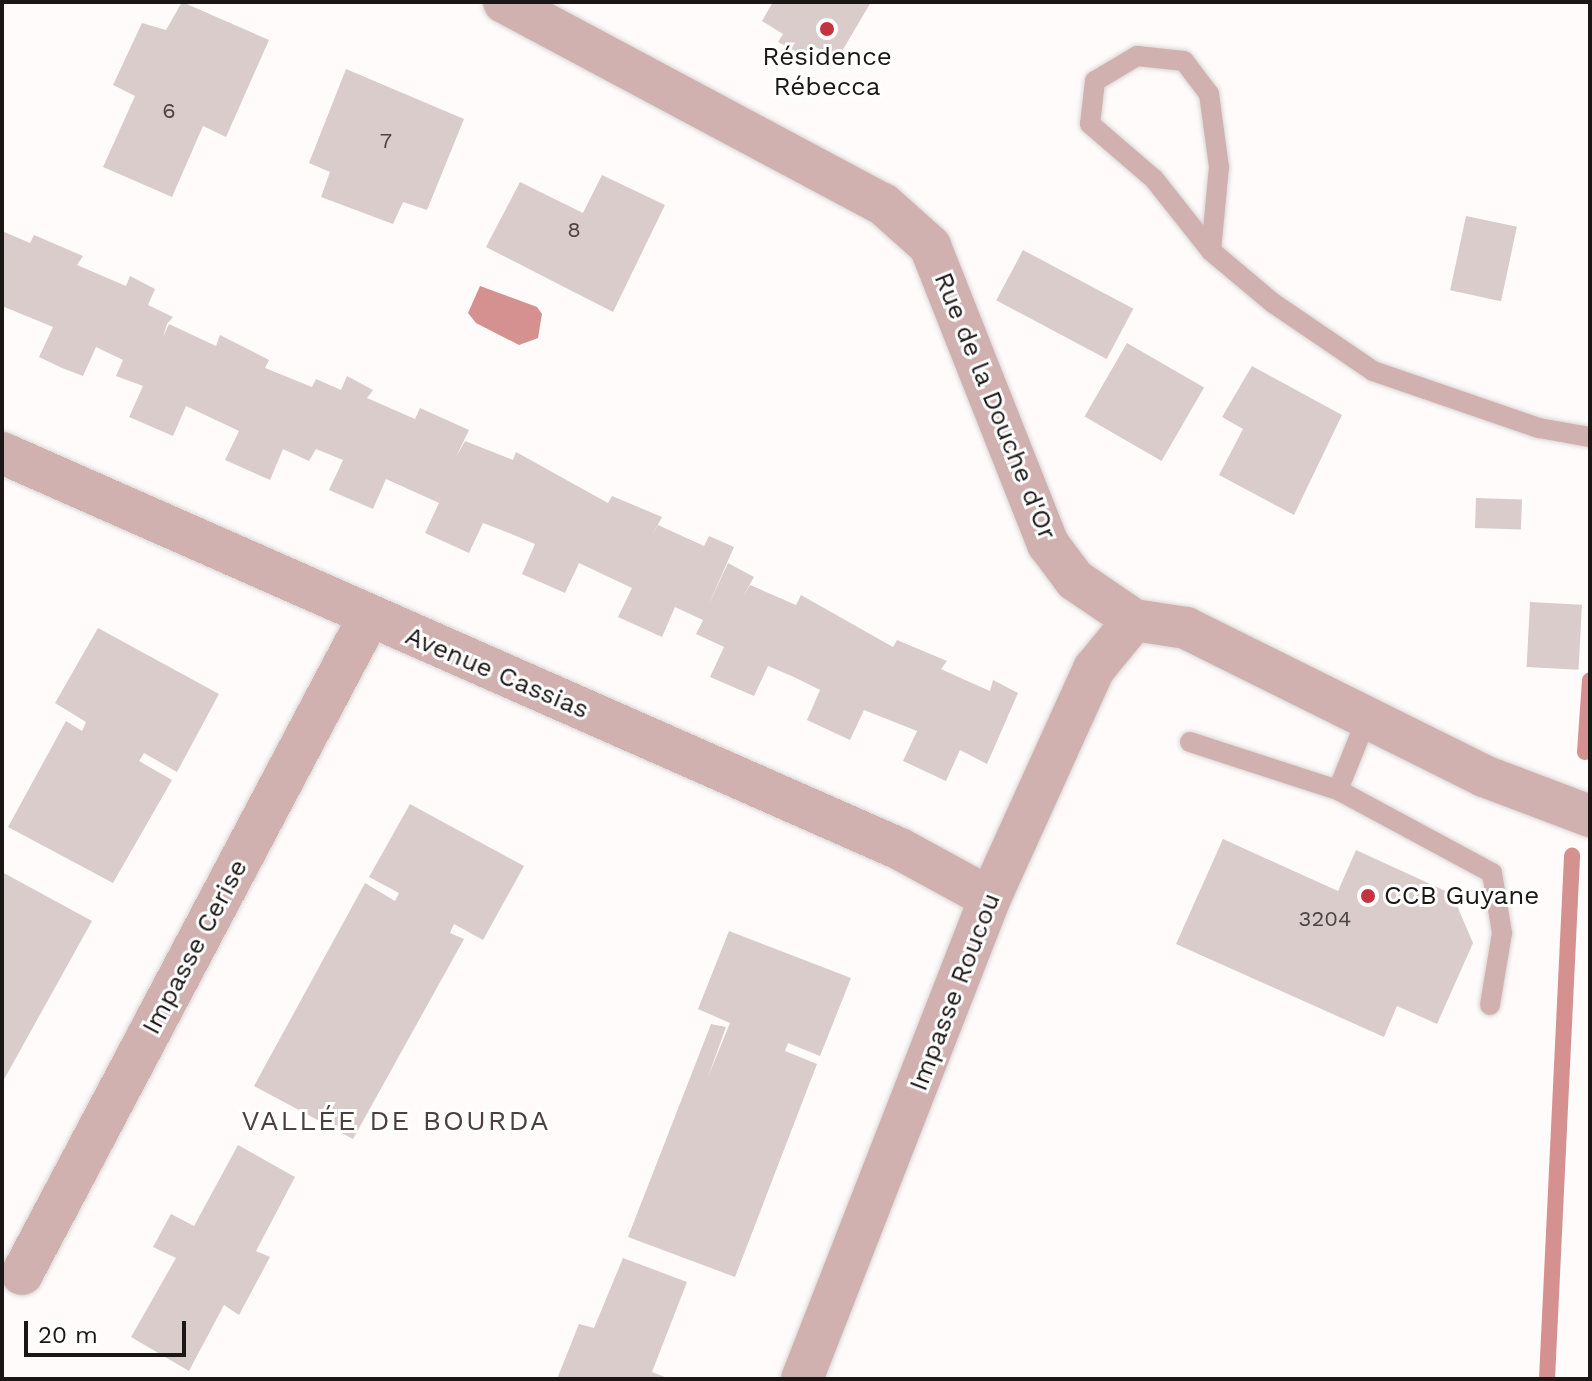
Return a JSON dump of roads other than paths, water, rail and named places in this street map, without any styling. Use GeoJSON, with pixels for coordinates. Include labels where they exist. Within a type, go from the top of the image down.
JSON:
{"type":"FeatureCollection","features":[{"type":"Feature","properties":{"kind":"street","name":"Rue de la Douche d'Or"},"geometry":{"type":"LineString","coordinates":[[504,2],[883,204],[930,246],[1048,544],[1075,580],[1134,620],[1186,628],[1484,776],[1590,816]]}},
{"type":"Feature","properties":{"kind":"street","name":"Avenue Cassias"},"geometry":{"type":"LineString","coordinates":[[2,453],[368,619],[900,849],[990,898]]}},
{"type":"Feature","properties":{"kind":"street","name":"Impasse Cerise"},"geometry":{"type":"LineString","coordinates":[[22,1274],[368,619]]}},
{"type":"Feature","properties":{"kind":"street","name":"Impasse Roucou"},"geometry":{"type":"LineString","coordinates":[[802,1379],[990,898],[1094,669],[1134,620]]}},
{"type":"Feature","properties":{"kind":"lane"},"geometry":{"type":"LineString","coordinates":[[1211,251],[1219,167],[1209,94],[1184,61],[1137,56],[1095,81],[1090,124],[1154,179],[1211,251],[1273,303],[1373,371],[1539,428],[1590,437]]}},
{"type":"Feature","properties":{"kind":"lane"},"geometry":{"type":"LineString","coordinates":[[1338,790],[1367,718]]}},
{"type":"Feature","properties":{"kind":"lane"},"geometry":{"type":"LineString","coordinates":[[1190,742],[1338,790],[1492,873],[1502,933],[1490,1005]]}},
{"type":"Feature","properties":{"kind":"waterway"},"geometry":{"type":"LineString","coordinates":[[1585,752],[1590,680]]}},
{"type":"Feature","properties":{"kind":"waterway"},"geometry":{"type":"LineString","coordinates":[[1547,1379],[1572,856]]}},
{"type":"Feature","properties":{"kind":"place","name":"Résidence Rébecca"},"geometry":{"type":"Point","coordinates":[827,29]}},
{"type":"Feature","properties":{"kind":"place","name":"CCB Guyane"},"geometry":{"type":"Point","coordinates":[1368,896]}},
{"type":"Feature","properties":{"kind":"district","name":"VALLÉE DE BOURDA"},"geometry":{"type":"Point","coordinates":[396,1121]}}]}
